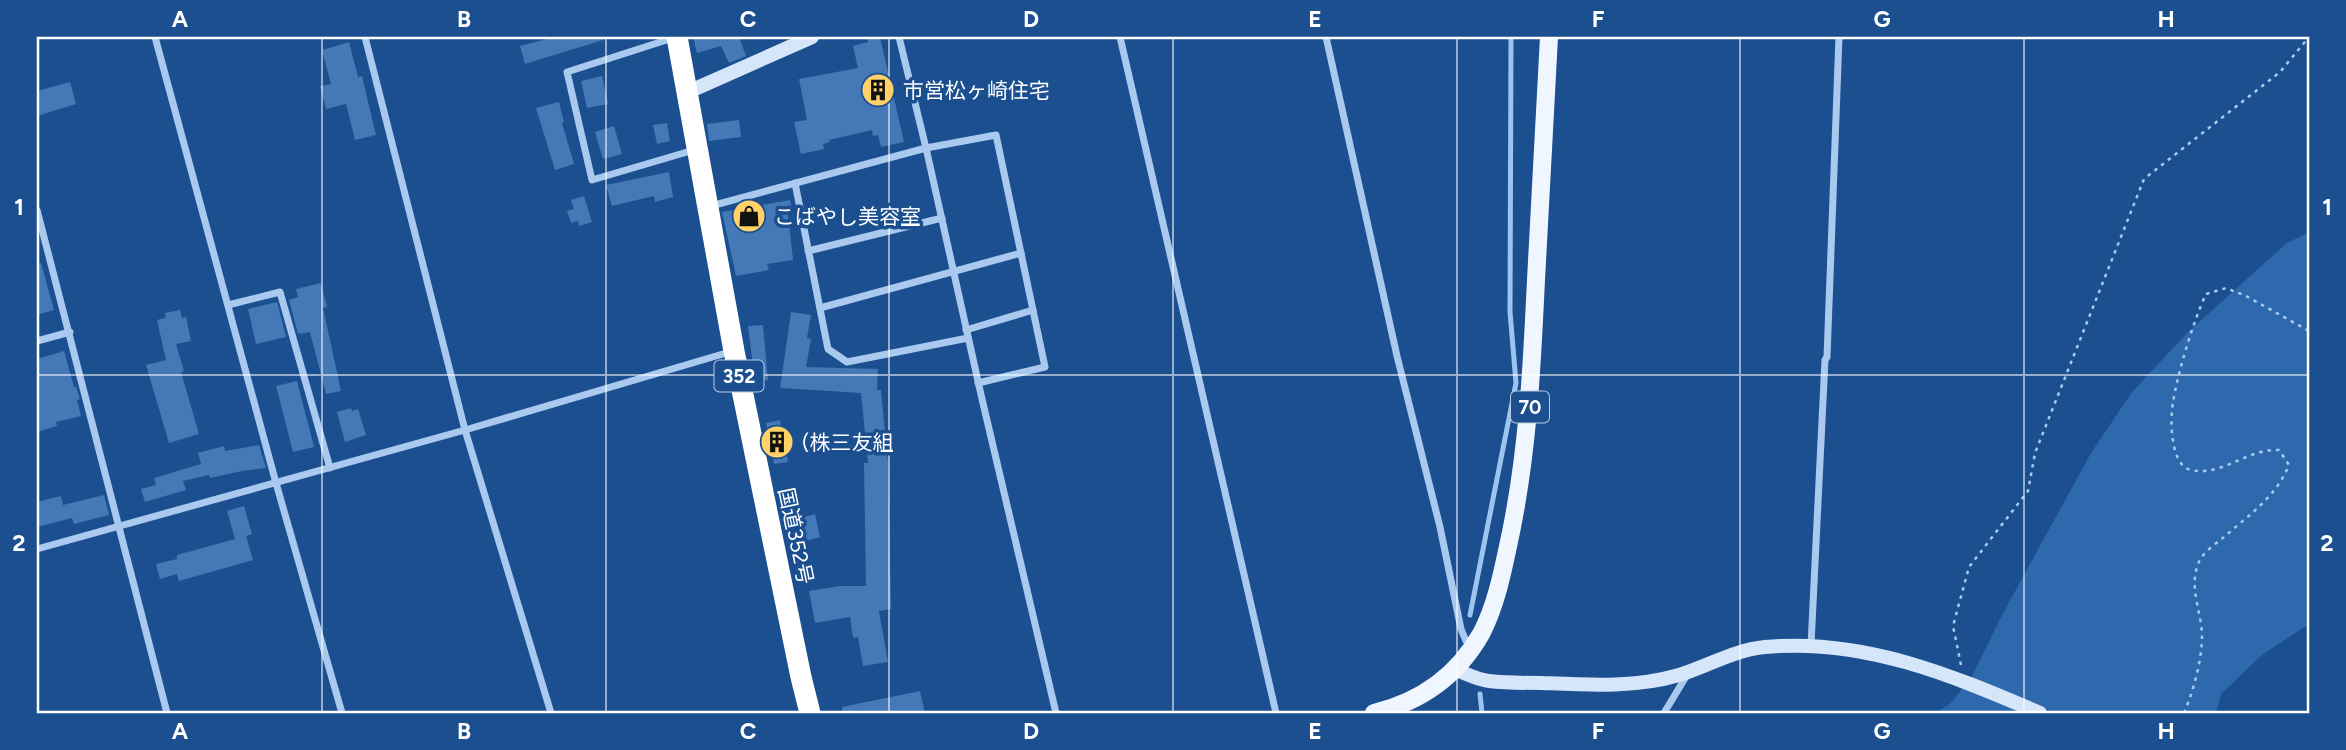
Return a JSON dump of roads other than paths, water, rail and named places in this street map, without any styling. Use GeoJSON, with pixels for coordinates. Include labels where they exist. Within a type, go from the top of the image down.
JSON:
{"type":"FeatureCollection","features":[{"type":"Feature","properties":{"kind":"highway","name":"国道352号"},"geometry":{"type":"LineString","coordinates":[[677,37],[734,351],[800,677],[810,713]]}},
{"type":"Feature","properties":{"kind":"main road","name":"70"},"geometry":{"type":"LineString","coordinates":[[1374,713],[1409,702],[1443,681],[1474,645],[1492,607],[1518,498],[1530,415],[1549,37]]}},
{"type":"Feature","properties":{"kind":"street"},"geometry":{"type":"LineString","coordinates":[[155,37],[276,483],[342,713]]}},
{"type":"Feature","properties":{"kind":"street"},"geometry":{"type":"LineString","coordinates":[[365,37],[465,430],[551,713]]}},
{"type":"Feature","properties":{"kind":"street"},"geometry":{"type":"LineString","coordinates":[[677,37],[567,72],[592,180],[697,149]]}},
{"type":"Feature","properties":{"kind":"street"},"geometry":{"type":"LineString","coordinates":[[688,92],[812,37]]}},
{"type":"Feature","properties":{"kind":"street"},"geometry":{"type":"LineString","coordinates":[[899,37],[1056,713]]}},
{"type":"Feature","properties":{"kind":"street"},"geometry":{"type":"LineString","coordinates":[[1119,37],[1276,713]]}},
{"type":"Feature","properties":{"kind":"street"},"geometry":{"type":"LineString","coordinates":[[1325,37],[1397,356],[1440,527],[1461,629],[1466,641],[1474,645]]}},
{"type":"Feature","properties":{"kind":"street"},"geometry":{"type":"LineString","coordinates":[[1811,645],[1827,357],[1839,37]]}},
{"type":"Feature","properties":{"kind":"street"},"geometry":{"type":"LineString","coordinates":[[707,207],[926,148],[996,135],[1045,367],[978,383]]}},
{"type":"Feature","properties":{"kind":"street"},"geometry":{"type":"LineString","coordinates":[[795,183],[828,349],[847,362],[967,334],[1033,310]]}},
{"type":"Feature","properties":{"kind":"street"},"geometry":{"type":"LineString","coordinates":[[37,210],[166,713]]}},
{"type":"Feature","properties":{"kind":"street"},"geometry":{"type":"LineString","coordinates":[[808,251],[942,218]]}},
{"type":"Feature","properties":{"kind":"street"},"geometry":{"type":"LineString","coordinates":[[820,308],[1021,253]]}},
{"type":"Feature","properties":{"kind":"street"},"geometry":{"type":"LineString","coordinates":[[228,305],[279,292],[330,468]]}},
{"type":"Feature","properties":{"kind":"street"},"geometry":{"type":"LineString","coordinates":[[37,341],[70,332]]}},
{"type":"Feature","properties":{"kind":"street"},"geometry":{"type":"LineString","coordinates":[[37,549],[465,430],[734,351]]}},
{"type":"Feature","properties":{"kind":"street"},"geometry":{"type":"LineString","coordinates":[[1454,669],[1487,681],[1634,684],[1657,681],[1743,651],[1764,647],[1811,645],[1876,653],[1965,682],[2040,713]]}},
{"type":"Feature","properties":{"kind":"street"},"geometry":{"type":"LineString","coordinates":[[1664,713],[1689,671]]}},
{"type":"Feature","properties":{"kind":"waterway"},"geometry":{"type":"LineString","coordinates":[[1470,615],[1516,383],[1510,312],[1511,37]]}},
{"type":"Feature","properties":{"kind":"waterway"},"geometry":{"type":"LineString","coordinates":[[1480,694],[1482,713]]}},
{"type":"Feature","properties":{"kind":"place","name":"市営松ヶ崎住宅"},"geometry":{"type":"Point","coordinates":[878,90]}},
{"type":"Feature","properties":{"kind":"place","name":"こばやし美容室"},"geometry":{"type":"Point","coordinates":[749,216]}},
{"type":"Feature","properties":{"kind":"place","name":"(株三友組"},"geometry":{"type":"Point","coordinates":[777,442]}}]}
